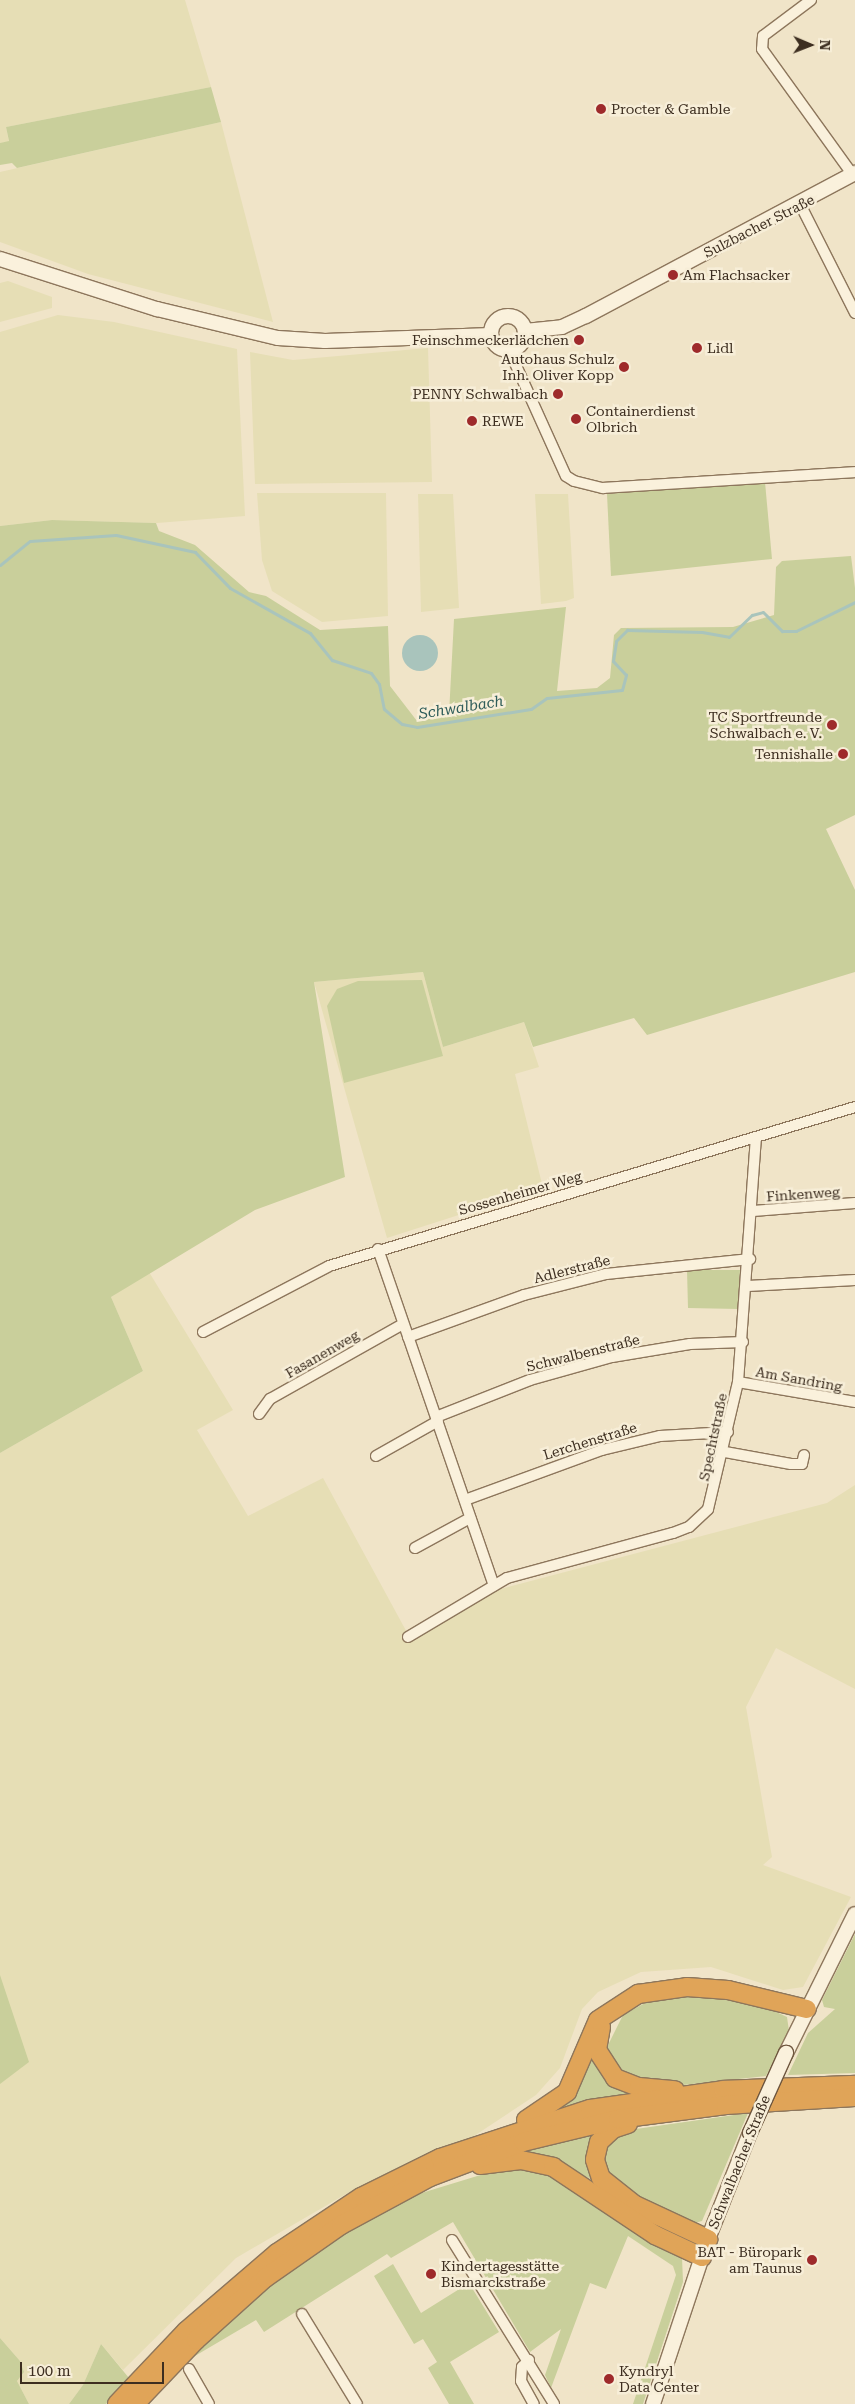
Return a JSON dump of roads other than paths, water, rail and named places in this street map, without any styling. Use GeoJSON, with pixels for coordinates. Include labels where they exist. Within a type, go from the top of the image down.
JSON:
{"type":"FeatureCollection","features":[{"type":"Feature","properties":{"kind":"highway"},"geometry":{"type":"LineString","coordinates":[[117,2404],[205,2314],[297,2238],[388,2183],[493,2138],[551,2106],[567,2092],[592,2030],[619,2003],[638,1994],[687,1987],[744,1992],[807,2009]]}},
{"type":"Feature","properties":{"kind":"highway"},"geometry":{"type":"LineString","coordinates":[[619,2003],[604,2021],[597,2039],[600,2060],[615,2078],[639,2087],[723,2090],[855,2085]]}},
{"type":"Feature","properties":{"kind":"highway"},"geometry":{"type":"LineString","coordinates":[[493,2138],[590,2110],[723,2090]]}},
{"type":"Feature","properties":{"kind":"highway"},"geometry":{"type":"LineString","coordinates":[[135,2404],[208,2328],[286,2263],[366,2210],[455,2167],[572,2128],[666,2112],[855,2097]]}},
{"type":"Feature","properties":{"kind":"highway"},"geometry":{"type":"LineString","coordinates":[[666,2112],[605,2135],[596,2150],[597,2169],[608,2185],[635,2205],[708,2239]]}},
{"type":"Feature","properties":{"kind":"highway"},"geometry":{"type":"LineString","coordinates":[[455,2167],[520,2160],[553,2167],[655,2235],[702,2257]]}},
{"type":"Feature","properties":{"kind":"street"},"geometry":{"type":"LineString","coordinates":[[811,0],[763,36],[762,49],[854,174]]}},
{"type":"Feature","properties":{"kind":"street","name":"Sulzbacher Straße"},"geometry":{"type":"LineString","coordinates":[[525,331],[562,327],[801,206],[854,174]]}},
{"type":"Feature","properties":{"kind":"street"},"geometry":{"type":"LineString","coordinates":[[801,206],[855,313]]}},
{"type":"Feature","properties":{"kind":"street"},"geometry":{"type":"LineString","coordinates":[[0,259],[77,286],[241,332],[325,341],[490,335]]}},
{"type":"Feature","properties":{"kind":"street"},"geometry":{"type":"LineString","coordinates":[[490,335],[495,322],[503,316],[517,318],[525,331],[516,354],[566,476],[574,481],[602,488],[855,472]]}},
{"type":"Feature","properties":{"kind":"street"},"geometry":{"type":"LineString","coordinates":[[490,335],[503,350],[516,354]]}},
{"type":"Feature","properties":{"kind":"street","name":"Sossenheimer Weg"},"geometry":{"type":"LineString","coordinates":[[204,1332],[329,1266],[378,1249],[756,1139],[855,1107]]}},
{"type":"Feature","properties":{"kind":"street","name":"Spechtstraße"},"geometry":{"type":"LineString","coordinates":[[494,1586],[517,1574],[689,1527],[714,1498],[738,1382],[743,1342],[750,1258],[756,1139]]}},
{"type":"Feature","properties":{"kind":"street","name":"Finkenweg"},"geometry":{"type":"LineString","coordinates":[[753,1211],[855,1203]]}},
{"type":"Feature","properties":{"kind":"street"},"geometry":{"type":"LineString","coordinates":[[378,1249],[494,1586],[408,1637]]}},
{"type":"Feature","properties":{"kind":"street","name":"Adlerstraße"},"geometry":{"type":"LineString","coordinates":[[408,1338],[524,1295],[606,1274],[750,1258]]}},
{"type":"Feature","properties":{"kind":"street"},"geometry":{"type":"LineString","coordinates":[[748,1286],[855,1280]]}},
{"type":"Feature","properties":{"kind":"street","name":"Fasanenweg"},"geometry":{"type":"LineString","coordinates":[[259,1414],[270,1399],[403,1324]]}},
{"type":"Feature","properties":{"kind":"street","name":"Schwalbenstraße"},"geometry":{"type":"LineString","coordinates":[[437,1419],[530,1380],[612,1357],[690,1344],[743,1342]]}},
{"type":"Feature","properties":{"kind":"street","name":"Am Sandring"},"geometry":{"type":"LineString","coordinates":[[738,1382],[855,1402]]}},
{"type":"Feature","properties":{"kind":"street"},"geometry":{"type":"LineString","coordinates":[[376,1456],[437,1419]]}},
{"type":"Feature","properties":{"kind":"street","name":"Lerchenstraße"},"geometry":{"type":"LineString","coordinates":[[465,1500],[602,1450],[660,1436],[728,1432]]}},
{"type":"Feature","properties":{"kind":"street"},"geometry":{"type":"LineString","coordinates":[[724,1452],[792,1464],[802,1464],[804,1455]]}},
{"type":"Feature","properties":{"kind":"street"},"geometry":{"type":"LineString","coordinates":[[416,1548],[470,1518]]}},
{"type":"Feature","properties":{"kind":"street","name":"Schwalbacher Straße"},"geometry":{"type":"LineString","coordinates":[[653,2404],[708,2239],[750,2133],[807,2009],[855,1914]]}},
{"type":"Feature","properties":{"kind":"street"},"geometry":{"type":"LineString","coordinates":[[452,2240],[529,2360],[554,2404]]}},
{"type":"Feature","properties":{"kind":"street"},"geometry":{"type":"LineString","coordinates":[[302,2314],[357,2404]]}},
{"type":"Feature","properties":{"kind":"street"},"geometry":{"type":"LineString","coordinates":[[529,2360],[522,2367],[520,2381],[534,2404]]}},
{"type":"Feature","properties":{"kind":"street"},"geometry":{"type":"LineString","coordinates":[[189,2369],[209,2404]]}},
{"type":"Feature","properties":{"kind":"water"},"geometry":{"type":"Polygon","coordinates":[[[420,635],[427,636],[433,640],[437,646],[437,660],[433,666],[427,670],[420,671],[413,670],[407,666],[403,660],[402,653],[403,646],[407,640],[413,636],[420,635]]]}},
{"type":"Feature","properties":{"kind":"waterway","name":"Schwalbach"},"geometry":{"type":"LineString","coordinates":[[0,565],[30,541],[116,535],[195,552],[230,588],[310,633],[332,660],[371,673],[379,684],[384,709],[402,724],[417,727],[531,709],[547,698],[622,690],[626,675],[613,661],[616,641],[627,630],[702,632],[729,637],[752,615],[763,612],[782,631],[796,631],[855,602]]}},
{"type":"Feature","properties":{"kind":"place","name":"Procter & Gamble"},"geometry":{"type":"Point","coordinates":[601,109]}},
{"type":"Feature","properties":{"kind":"place","name":"Am Flachsacker"},"geometry":{"type":"Point","coordinates":[673,275]}},
{"type":"Feature","properties":{"kind":"place","name":"Feinschmeckerlädchen"},"geometry":{"type":"Point","coordinates":[579,340]}},
{"type":"Feature","properties":{"kind":"place","name":"Lidl"},"geometry":{"type":"Point","coordinates":[697,348]}},
{"type":"Feature","properties":{"kind":"place","name":"Autohaus Schulz Inh. Oliver Kopp"},"geometry":{"type":"Point","coordinates":[624,367]}},
{"type":"Feature","properties":{"kind":"place","name":"PENNY Schwalbach"},"geometry":{"type":"Point","coordinates":[558,394]}},
{"type":"Feature","properties":{"kind":"place","name":"Containerdienst Olbrich"},"geometry":{"type":"Point","coordinates":[576,419]}},
{"type":"Feature","properties":{"kind":"place","name":"REWE"},"geometry":{"type":"Point","coordinates":[472,421]}},
{"type":"Feature","properties":{"kind":"place","name":"TC Sportfreunde Schwalbach e. V."},"geometry":{"type":"Point","coordinates":[832,725]}},
{"type":"Feature","properties":{"kind":"place","name":"Tennishalle"},"geometry":{"type":"Point","coordinates":[843,754]}},
{"type":"Feature","properties":{"kind":"place","name":"BAT - Büropark am Taunus"},"geometry":{"type":"Point","coordinates":[812,2260]}},
{"type":"Feature","properties":{"kind":"place","name":"Kindertagesstätte Bismarckstraße"},"geometry":{"type":"Point","coordinates":[431,2274]}},
{"type":"Feature","properties":{"kind":"place","name":"Kyndryl Data Center"},"geometry":{"type":"Point","coordinates":[609,2379]}}]}
